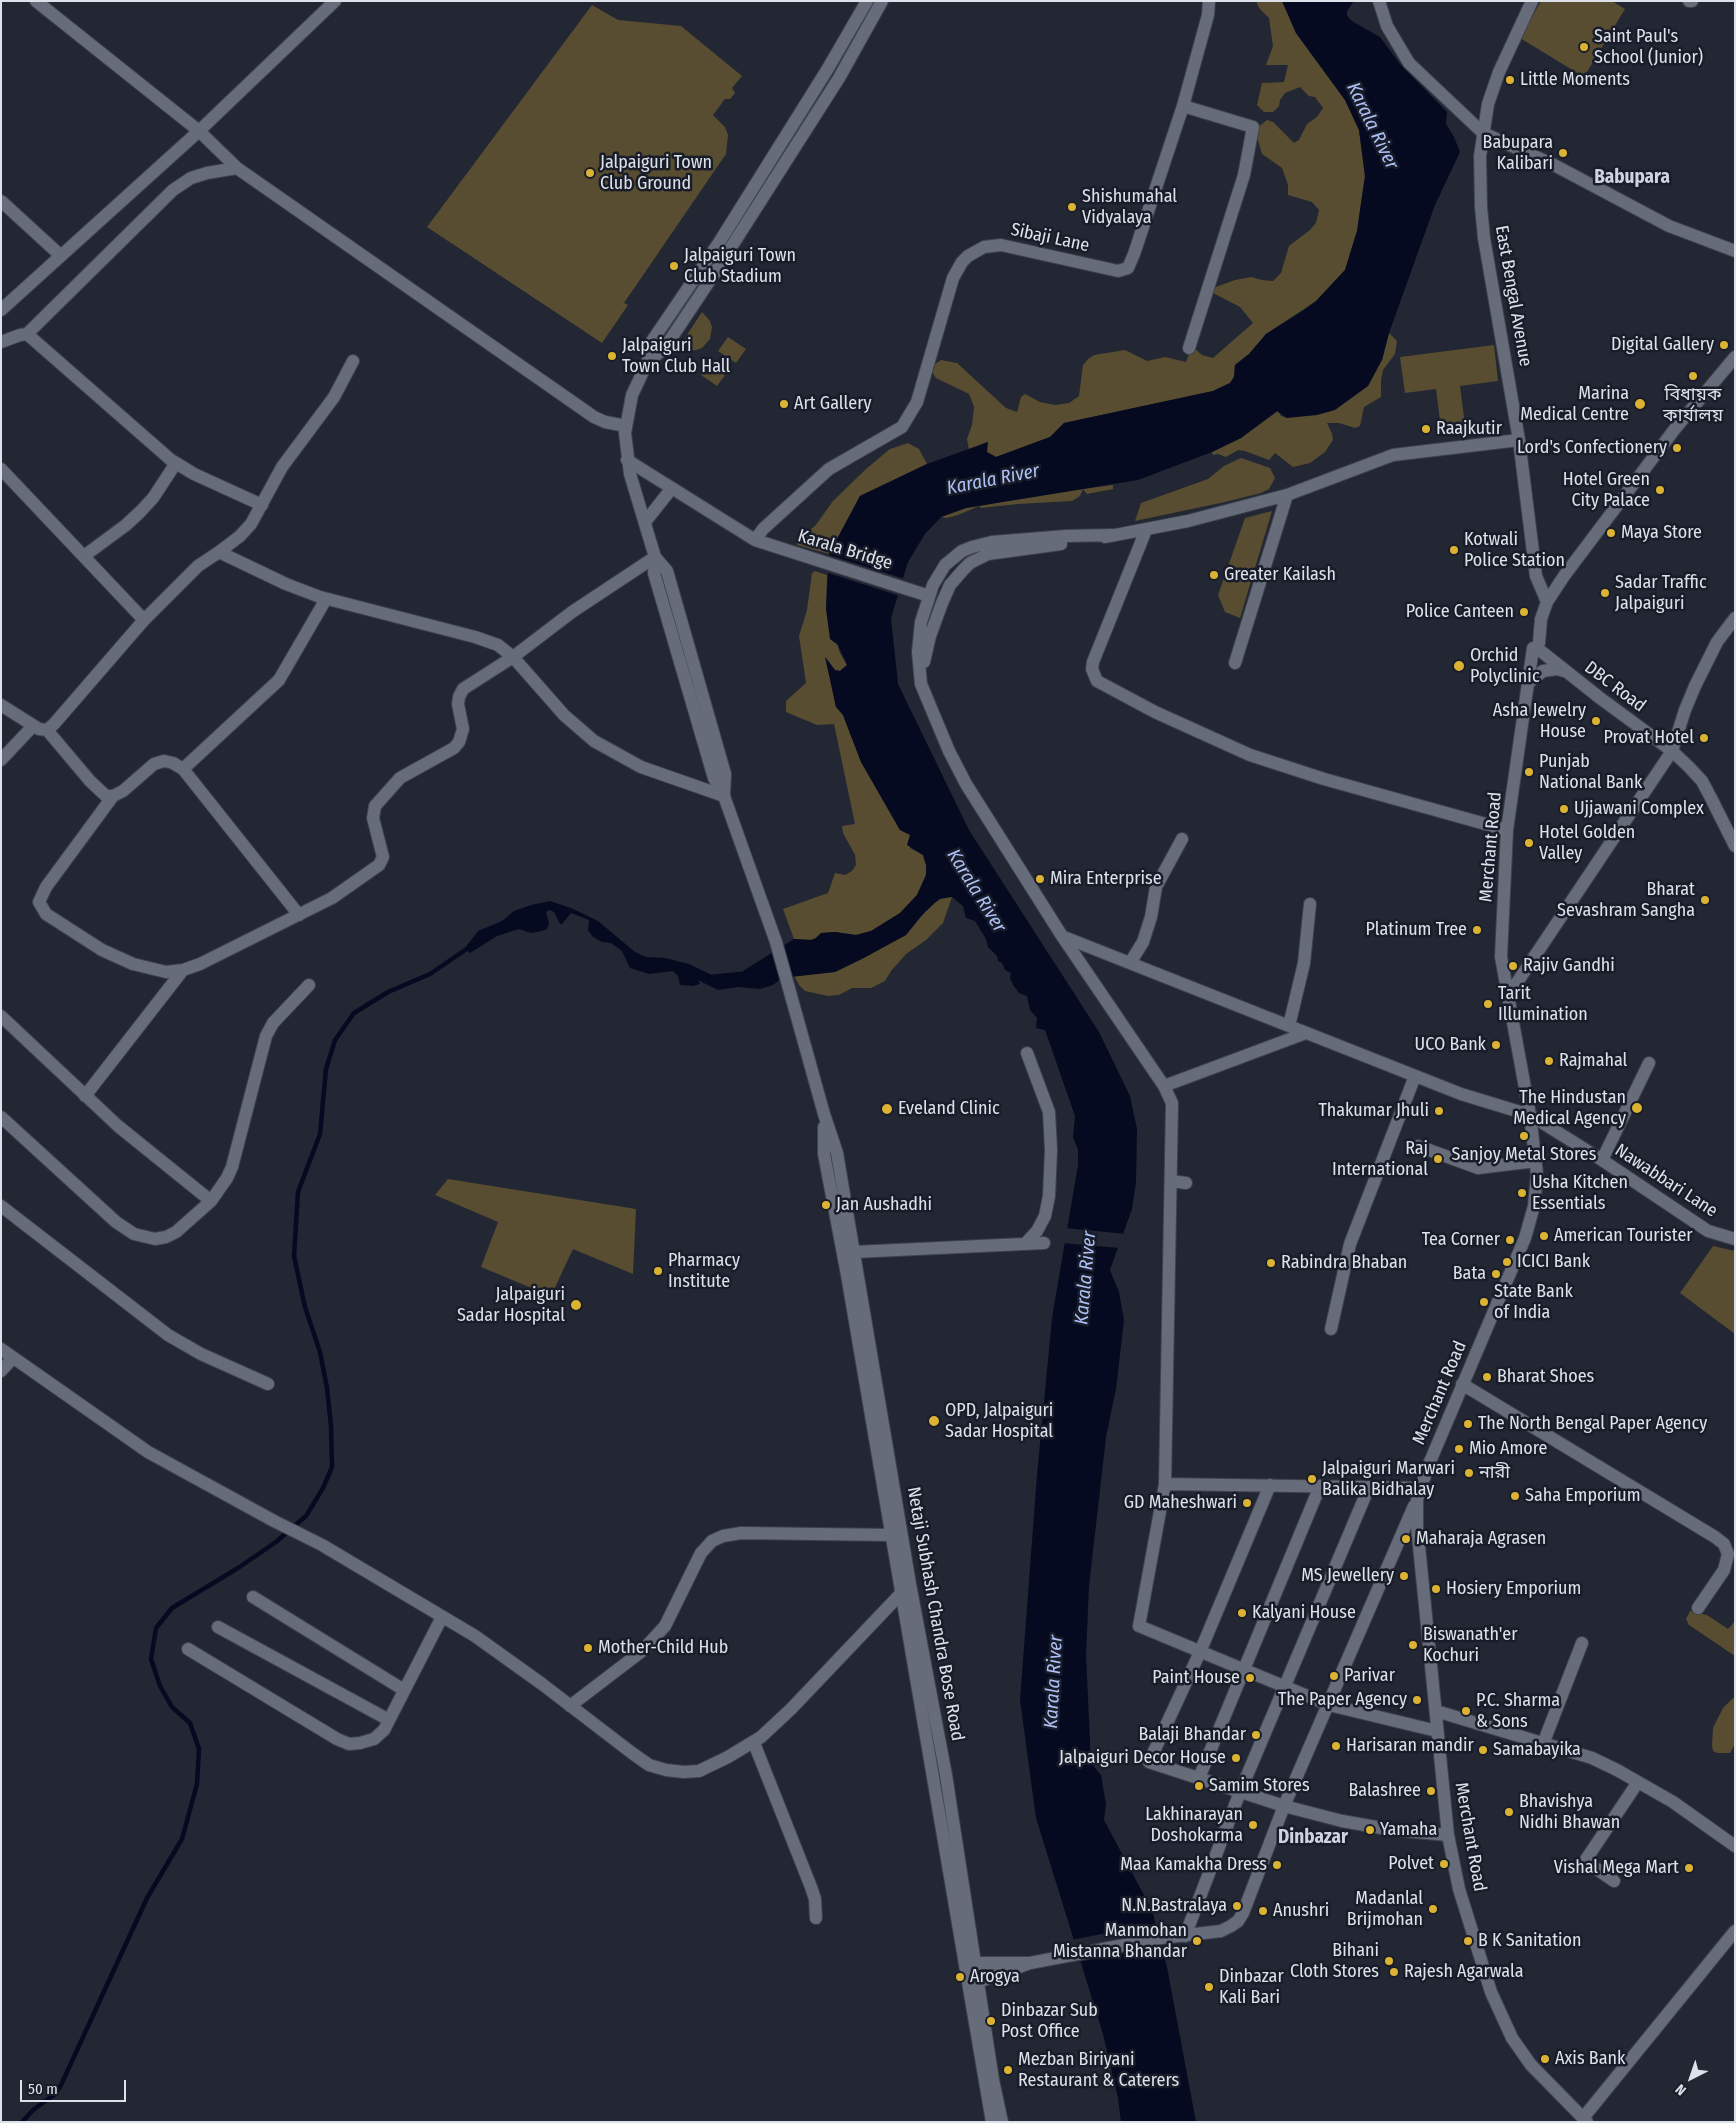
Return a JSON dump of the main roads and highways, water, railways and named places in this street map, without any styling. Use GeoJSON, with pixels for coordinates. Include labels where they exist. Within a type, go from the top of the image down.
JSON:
{"type":"FeatureCollection","features":[{"type":"Feature","properties":{"kind":"water","name":"Karala River"},"geometry":{"type":"Polygon","coordinates":[[[1282,1],[1354,1],[1347,11],[1347,16],[1352,21],[1380,37],[1400,64],[1447,112],[1446,124],[1460,152],[1435,205],[1389,333],[1382,360],[1368,386],[1335,410],[1317,415],[1287,418],[1277,411],[1241,438],[1212,452],[1138,480],[966,508],[941,517],[925,534],[908,562],[891,618],[898,684],[969,830],[1099,1032],[1130,1096],[1137,1129],[1136,1183],[1132,1209],[1110,1270],[1119,1292],[1124,1320],[1116,1389],[1106,1437],[1089,1586],[1086,1655],[1091,1763],[1101,1775],[1106,1804],[1104,1820],[1152,1910],[1167,1967],[1196,2122],[1121,2122],[1118,2098],[1103,2034],[1036,1818],[1020,1700],[1037,1475],[1052,1318],[1078,1165],[1078,1150],[1073,1137],[1075,1116],[1045,1030],[1036,1028],[1037,1018],[1030,1010],[1027,996],[1019,993],[1010,978],[1011,973],[1005,970],[1002,963],[998,961],[997,956],[988,947],[986,939],[975,921],[966,918],[963,906],[952,897],[939,899],[921,916],[906,935],[835,972],[782,978],[773,985],[760,989],[738,987],[718,990],[698,980],[700,984],[693,986],[680,985],[678,976],[673,971],[649,974],[630,968],[622,951],[611,943],[602,942],[593,937],[588,930],[589,920],[571,913],[560,924],[554,912],[550,910],[546,912],[549,923],[547,929],[531,933],[519,929],[497,936],[470,953],[465,948],[478,931],[502,921],[514,911],[550,901],[571,908],[598,921],[635,952],[646,957],[665,958],[689,964],[716,977],[731,976],[743,971],[794,939],[811,940],[821,933],[835,932],[856,935],[871,931],[900,913],[917,895],[926,875],[923,855],[907,845],[910,835],[900,830],[861,762],[843,715],[836,707],[825,657],[835,670],[840,671],[847,665],[838,645],[830,639],[826,609],[829,554],[860,496],[927,464],[988,442],[987,452],[996,457],[1050,437],[1064,423],[1213,391],[1230,383],[1234,377],[1235,365],[1249,354],[1266,334],[1316,301],[1345,270],[1357,231],[1365,176],[1359,130],[1345,100],[1296,33],[1282,1]]]}},
{"type":"Feature","properties":{"kind":"waterway"},"geometry":{"type":"LineString","coordinates":[[22,2122],[33,2110],[55,2094],[61,2085],[147,1898],[182,1839],[197,1784],[199,1749],[190,1723],[172,1707],[160,1686],[151,1659],[156,1628],[172,1608],[238,1568],[276,1542],[306,1516],[323,1488],[332,1467],[331,1426],[327,1388],[320,1352],[305,1307],[294,1256],[298,1192],[320,1134],[326,1069],[335,1040],[354,1013],[388,992],[430,974],[471,946]]}},
{"type":"Feature","properties":{"kind":"waterway"},"geometry":{"type":"LineString","coordinates":[[710,977],[740,974]]}},
{"type":"Feature","properties":{"kind":"place","name":"Saint Paul's School (Junior)"},"geometry":{"type":"Point","coordinates":[1584,47]}},
{"type":"Feature","properties":{"kind":"place","name":"Little Moments"},"geometry":{"type":"Point","coordinates":[1510,80]}},
{"type":"Feature","properties":{"kind":"place","name":"Babupara Kalibari"},"geometry":{"type":"Point","coordinates":[1563,153]}},
{"type":"Feature","properties":{"kind":"place","name":"Jalpaiguri Town Club Ground"},"geometry":{"type":"Point","coordinates":[590,173]}},
{"type":"Feature","properties":{"kind":"place","name":"Shishumahal Vidyalaya"},"geometry":{"type":"Point","coordinates":[1072,207]}},
{"type":"Feature","properties":{"kind":"place","name":"Jalpaiguri Town Club Stadium"},"geometry":{"type":"Point","coordinates":[674,266]}},
{"type":"Feature","properties":{"kind":"place","name":"Digital Gallery"},"geometry":{"type":"Point","coordinates":[1724,345]}},
{"type":"Feature","properties":{"kind":"place","name":"Jalpaiguri Town Club Hall"},"geometry":{"type":"Point","coordinates":[612,356]}},
{"type":"Feature","properties":{"kind":"place","name":"বিধায়ক কার্যালয়"},"geometry":{"type":"Point","coordinates":[1693,376]}},
{"type":"Feature","properties":{"kind":"place","name":"Art Gallery"},"geometry":{"type":"Point","coordinates":[784,404]}},
{"type":"Feature","properties":{"kind":"place","name":"Marina Medical Centre"},"geometry":{"type":"Point","coordinates":[1640,404]}},
{"type":"Feature","properties":{"kind":"place","name":"Raajkutir"},"geometry":{"type":"Point","coordinates":[1426,429]}},
{"type":"Feature","properties":{"kind":"place","name":"Lord's Confectionery"},"geometry":{"type":"Point","coordinates":[1677,448]}},
{"type":"Feature","properties":{"kind":"place","name":"Hotel Green City Palace"},"geometry":{"type":"Point","coordinates":[1660,490]}},
{"type":"Feature","properties":{"kind":"place","name":"Maya Store"},"geometry":{"type":"Point","coordinates":[1611,533]}},
{"type":"Feature","properties":{"kind":"place","name":"Kotwali Police Station"},"geometry":{"type":"Point","coordinates":[1454,550]}},
{"type":"Feature","properties":{"kind":"place","name":"Greater Kailash"},"geometry":{"type":"Point","coordinates":[1214,575]}},
{"type":"Feature","properties":{"kind":"place","name":"Sadar Traffic Jalpaiguri"},"geometry":{"type":"Point","coordinates":[1605,593]}},
{"type":"Feature","properties":{"kind":"place","name":"Police Canteen"},"geometry":{"type":"Point","coordinates":[1524,612]}},
{"type":"Feature","properties":{"kind":"place","name":"Orchid Polyclinic"},"geometry":{"type":"Point","coordinates":[1459,666]}},
{"type":"Feature","properties":{"kind":"place","name":"Asha Jewelry House"},"geometry":{"type":"Point","coordinates":[1596,721]}},
{"type":"Feature","properties":{"kind":"place","name":"Provat Hotel"},"geometry":{"type":"Point","coordinates":[1704,738]}},
{"type":"Feature","properties":{"kind":"place","name":"Punjab National Bank"},"geometry":{"type":"Point","coordinates":[1529,772]}},
{"type":"Feature","properties":{"kind":"place","name":"Ujjawani Complex"},"geometry":{"type":"Point","coordinates":[1564,809]}},
{"type":"Feature","properties":{"kind":"place","name":"Hotel Golden Valley"},"geometry":{"type":"Point","coordinates":[1529,843]}},
{"type":"Feature","properties":{"kind":"place","name":"Mira Enterprise"},"geometry":{"type":"Point","coordinates":[1040,879]}},
{"type":"Feature","properties":{"kind":"place","name":"Bharat Sevashram Sangha"},"geometry":{"type":"Point","coordinates":[1705,900]}},
{"type":"Feature","properties":{"kind":"place","name":"Platinum Tree"},"geometry":{"type":"Point","coordinates":[1477,930]}},
{"type":"Feature","properties":{"kind":"place","name":"Rajiv Gandhi"},"geometry":{"type":"Point","coordinates":[1513,966]}},
{"type":"Feature","properties":{"kind":"place","name":"Tarit Illumination"},"geometry":{"type":"Point","coordinates":[1488,1004]}},
{"type":"Feature","properties":{"kind":"place","name":"UCO Bank"},"geometry":{"type":"Point","coordinates":[1496,1045]}},
{"type":"Feature","properties":{"kind":"place","name":"Rajmahal"},"geometry":{"type":"Point","coordinates":[1549,1061]}},
{"type":"Feature","properties":{"kind":"place","name":"The Hindustan Medical Agency"},"geometry":{"type":"Point","coordinates":[1637,1108]}},
{"type":"Feature","properties":{"kind":"place","name":"Eveland Clinic"},"geometry":{"type":"Point","coordinates":[887,1109]}},
{"type":"Feature","properties":{"kind":"place","name":"Thakumar Jhuli"},"geometry":{"type":"Point","coordinates":[1439,1111]}},
{"type":"Feature","properties":{"kind":"place","name":"Sanjoy Metal Stores"},"geometry":{"type":"Point","coordinates":[1524,1136]}},
{"type":"Feature","properties":{"kind":"place","name":"Raj International"},"geometry":{"type":"Point","coordinates":[1438,1159]}},
{"type":"Feature","properties":{"kind":"place","name":"Usha Kitchen Essentials"},"geometry":{"type":"Point","coordinates":[1522,1193]}},
{"type":"Feature","properties":{"kind":"place","name":"Jan Aushadhi"},"geometry":{"type":"Point","coordinates":[826,1205]}},
{"type":"Feature","properties":{"kind":"place","name":"American Tourister"},"geometry":{"type":"Point","coordinates":[1544,1236]}},
{"type":"Feature","properties":{"kind":"place","name":"Tea Corner"},"geometry":{"type":"Point","coordinates":[1510,1240]}},
{"type":"Feature","properties":{"kind":"place","name":"ICICI Bank"},"geometry":{"type":"Point","coordinates":[1507,1262]}},
{"type":"Feature","properties":{"kind":"place","name":"Rabindra Bhaban"},"geometry":{"type":"Point","coordinates":[1271,1263]}},
{"type":"Feature","properties":{"kind":"place","name":"Pharmacy Institute"},"geometry":{"type":"Point","coordinates":[658,1271]}},
{"type":"Feature","properties":{"kind":"place","name":"Bata"},"geometry":{"type":"Point","coordinates":[1496,1274]}},
{"type":"Feature","properties":{"kind":"place","name":"State Bank of India"},"geometry":{"type":"Point","coordinates":[1484,1302]}},
{"type":"Feature","properties":{"kind":"place","name":"Jalpaiguri Sadar Hospital"},"geometry":{"type":"Point","coordinates":[576,1305]}},
{"type":"Feature","properties":{"kind":"place","name":"Bharat Shoes"},"geometry":{"type":"Point","coordinates":[1487,1377]}},
{"type":"Feature","properties":{"kind":"place","name":"OPD, Jalpaiguri Sadar Hospital"},"geometry":{"type":"Point","coordinates":[934,1421]}},
{"type":"Feature","properties":{"kind":"place","name":"The North Bengal Paper Agency"},"geometry":{"type":"Point","coordinates":[1468,1424]}},
{"type":"Feature","properties":{"kind":"place","name":"Mio Amore"},"geometry":{"type":"Point","coordinates":[1459,1449]}},
{"type":"Feature","properties":{"kind":"place","name":"নারী"},"geometry":{"type":"Point","coordinates":[1469,1473]}},
{"type":"Feature","properties":{"kind":"place","name":"Jalpaiguri Marwari Balika Bidhalay"},"geometry":{"type":"Point","coordinates":[1312,1479]}},
{"type":"Feature","properties":{"kind":"place","name":"Saha Emporium"},"geometry":{"type":"Point","coordinates":[1515,1496]}},
{"type":"Feature","properties":{"kind":"place","name":"GD Maheshwari"},"geometry":{"type":"Point","coordinates":[1247,1503]}},
{"type":"Feature","properties":{"kind":"place","name":"Maharaja Agrasen"},"geometry":{"type":"Point","coordinates":[1406,1539]}},
{"type":"Feature","properties":{"kind":"place","name":"MS Jewellery"},"geometry":{"type":"Point","coordinates":[1404,1576]}},
{"type":"Feature","properties":{"kind":"place","name":"Hosiery Emporium"},"geometry":{"type":"Point","coordinates":[1436,1589]}},
{"type":"Feature","properties":{"kind":"place","name":"Kalyani House"},"geometry":{"type":"Point","coordinates":[1242,1613]}},
{"type":"Feature","properties":{"kind":"place","name":"Biswanath'er Kochuri"},"geometry":{"type":"Point","coordinates":[1413,1645]}},
{"type":"Feature","properties":{"kind":"place","name":"Mother-Child Hub"},"geometry":{"type":"Point","coordinates":[588,1648]}},
{"type":"Feature","properties":{"kind":"place","name":"Parivar"},"geometry":{"type":"Point","coordinates":[1334,1676]}},
{"type":"Feature","properties":{"kind":"place","name":"Paint House"},"geometry":{"type":"Point","coordinates":[1250,1678]}},
{"type":"Feature","properties":{"kind":"place","name":"The Paper Agency"},"geometry":{"type":"Point","coordinates":[1417,1700]}},
{"type":"Feature","properties":{"kind":"place","name":"P.C. Sharma & Sons"},"geometry":{"type":"Point","coordinates":[1466,1711]}},
{"type":"Feature","properties":{"kind":"place","name":"Balaji Bhandar"},"geometry":{"type":"Point","coordinates":[1256,1735]}},
{"type":"Feature","properties":{"kind":"place","name":"Harisaran mandir"},"geometry":{"type":"Point","coordinates":[1336,1746]}},
{"type":"Feature","properties":{"kind":"place","name":"Samabayika"},"geometry":{"type":"Point","coordinates":[1483,1750]}},
{"type":"Feature","properties":{"kind":"place","name":"Jalpaiguri Decor House"},"geometry":{"type":"Point","coordinates":[1236,1758]}},
{"type":"Feature","properties":{"kind":"place","name":"Samim Stores"},"geometry":{"type":"Point","coordinates":[1199,1786]}},
{"type":"Feature","properties":{"kind":"place","name":"Balashree"},"geometry":{"type":"Point","coordinates":[1431,1791]}},
{"type":"Feature","properties":{"kind":"place","name":"Bhavishya Nidhi Bhawan"},"geometry":{"type":"Point","coordinates":[1509,1812]}},
{"type":"Feature","properties":{"kind":"place","name":"Lakhinarayan Doshokarma"},"geometry":{"type":"Point","coordinates":[1253,1825]}},
{"type":"Feature","properties":{"kind":"place","name":"Yamaha"},"geometry":{"type":"Point","coordinates":[1370,1830]}},
{"type":"Feature","properties":{"kind":"place","name":"Polvet"},"geometry":{"type":"Point","coordinates":[1444,1864]}},
{"type":"Feature","properties":{"kind":"place","name":"Maa Kamakha Dress"},"geometry":{"type":"Point","coordinates":[1277,1865]}},
{"type":"Feature","properties":{"kind":"place","name":"Vishal Mega Mart"},"geometry":{"type":"Point","coordinates":[1689,1868]}},
{"type":"Feature","properties":{"kind":"place","name":"N.N.Bastralaya"},"geometry":{"type":"Point","coordinates":[1237,1906]}},
{"type":"Feature","properties":{"kind":"place","name":"Madanlal Brijmohan"},"geometry":{"type":"Point","coordinates":[1433,1909]}},
{"type":"Feature","properties":{"kind":"place","name":"Anushri"},"geometry":{"type":"Point","coordinates":[1263,1911]}},
{"type":"Feature","properties":{"kind":"place","name":"Manmohan Mistanna Bhandar"},"geometry":{"type":"Point","coordinates":[1197,1941]}},
{"type":"Feature","properties":{"kind":"place","name":"B K Sanitation"},"geometry":{"type":"Point","coordinates":[1468,1941]}},
{"type":"Feature","properties":{"kind":"place","name":"Bihani Cloth Stores"},"geometry":{"type":"Point","coordinates":[1389,1961]}},
{"type":"Feature","properties":{"kind":"place","name":"Rajesh Agarwala"},"geometry":{"type":"Point","coordinates":[1394,1972]}},
{"type":"Feature","properties":{"kind":"place","name":"Arogya"},"geometry":{"type":"Point","coordinates":[960,1977]}},
{"type":"Feature","properties":{"kind":"place","name":"Dinbazar Kali Bari"},"geometry":{"type":"Point","coordinates":[1209,1987]}},
{"type":"Feature","properties":{"kind":"place","name":"Dinbazar Sub Post Office"},"geometry":{"type":"Point","coordinates":[991,2021]}},
{"type":"Feature","properties":{"kind":"place","name":"Axis Bank"},"geometry":{"type":"Point","coordinates":[1545,2059]}},
{"type":"Feature","properties":{"kind":"place","name":"Mezban Biriyani Restaurant & Caterers"},"geometry":{"type":"Point","coordinates":[1008,2070]}},
{"type":"Feature","properties":{"kind":"district","name":"Babupara"},"geometry":{"type":"Point","coordinates":[1632,178]}},
{"type":"Feature","properties":{"kind":"district","name":"Dinbazar"},"geometry":{"type":"Point","coordinates":[1313,1838]}}]}
